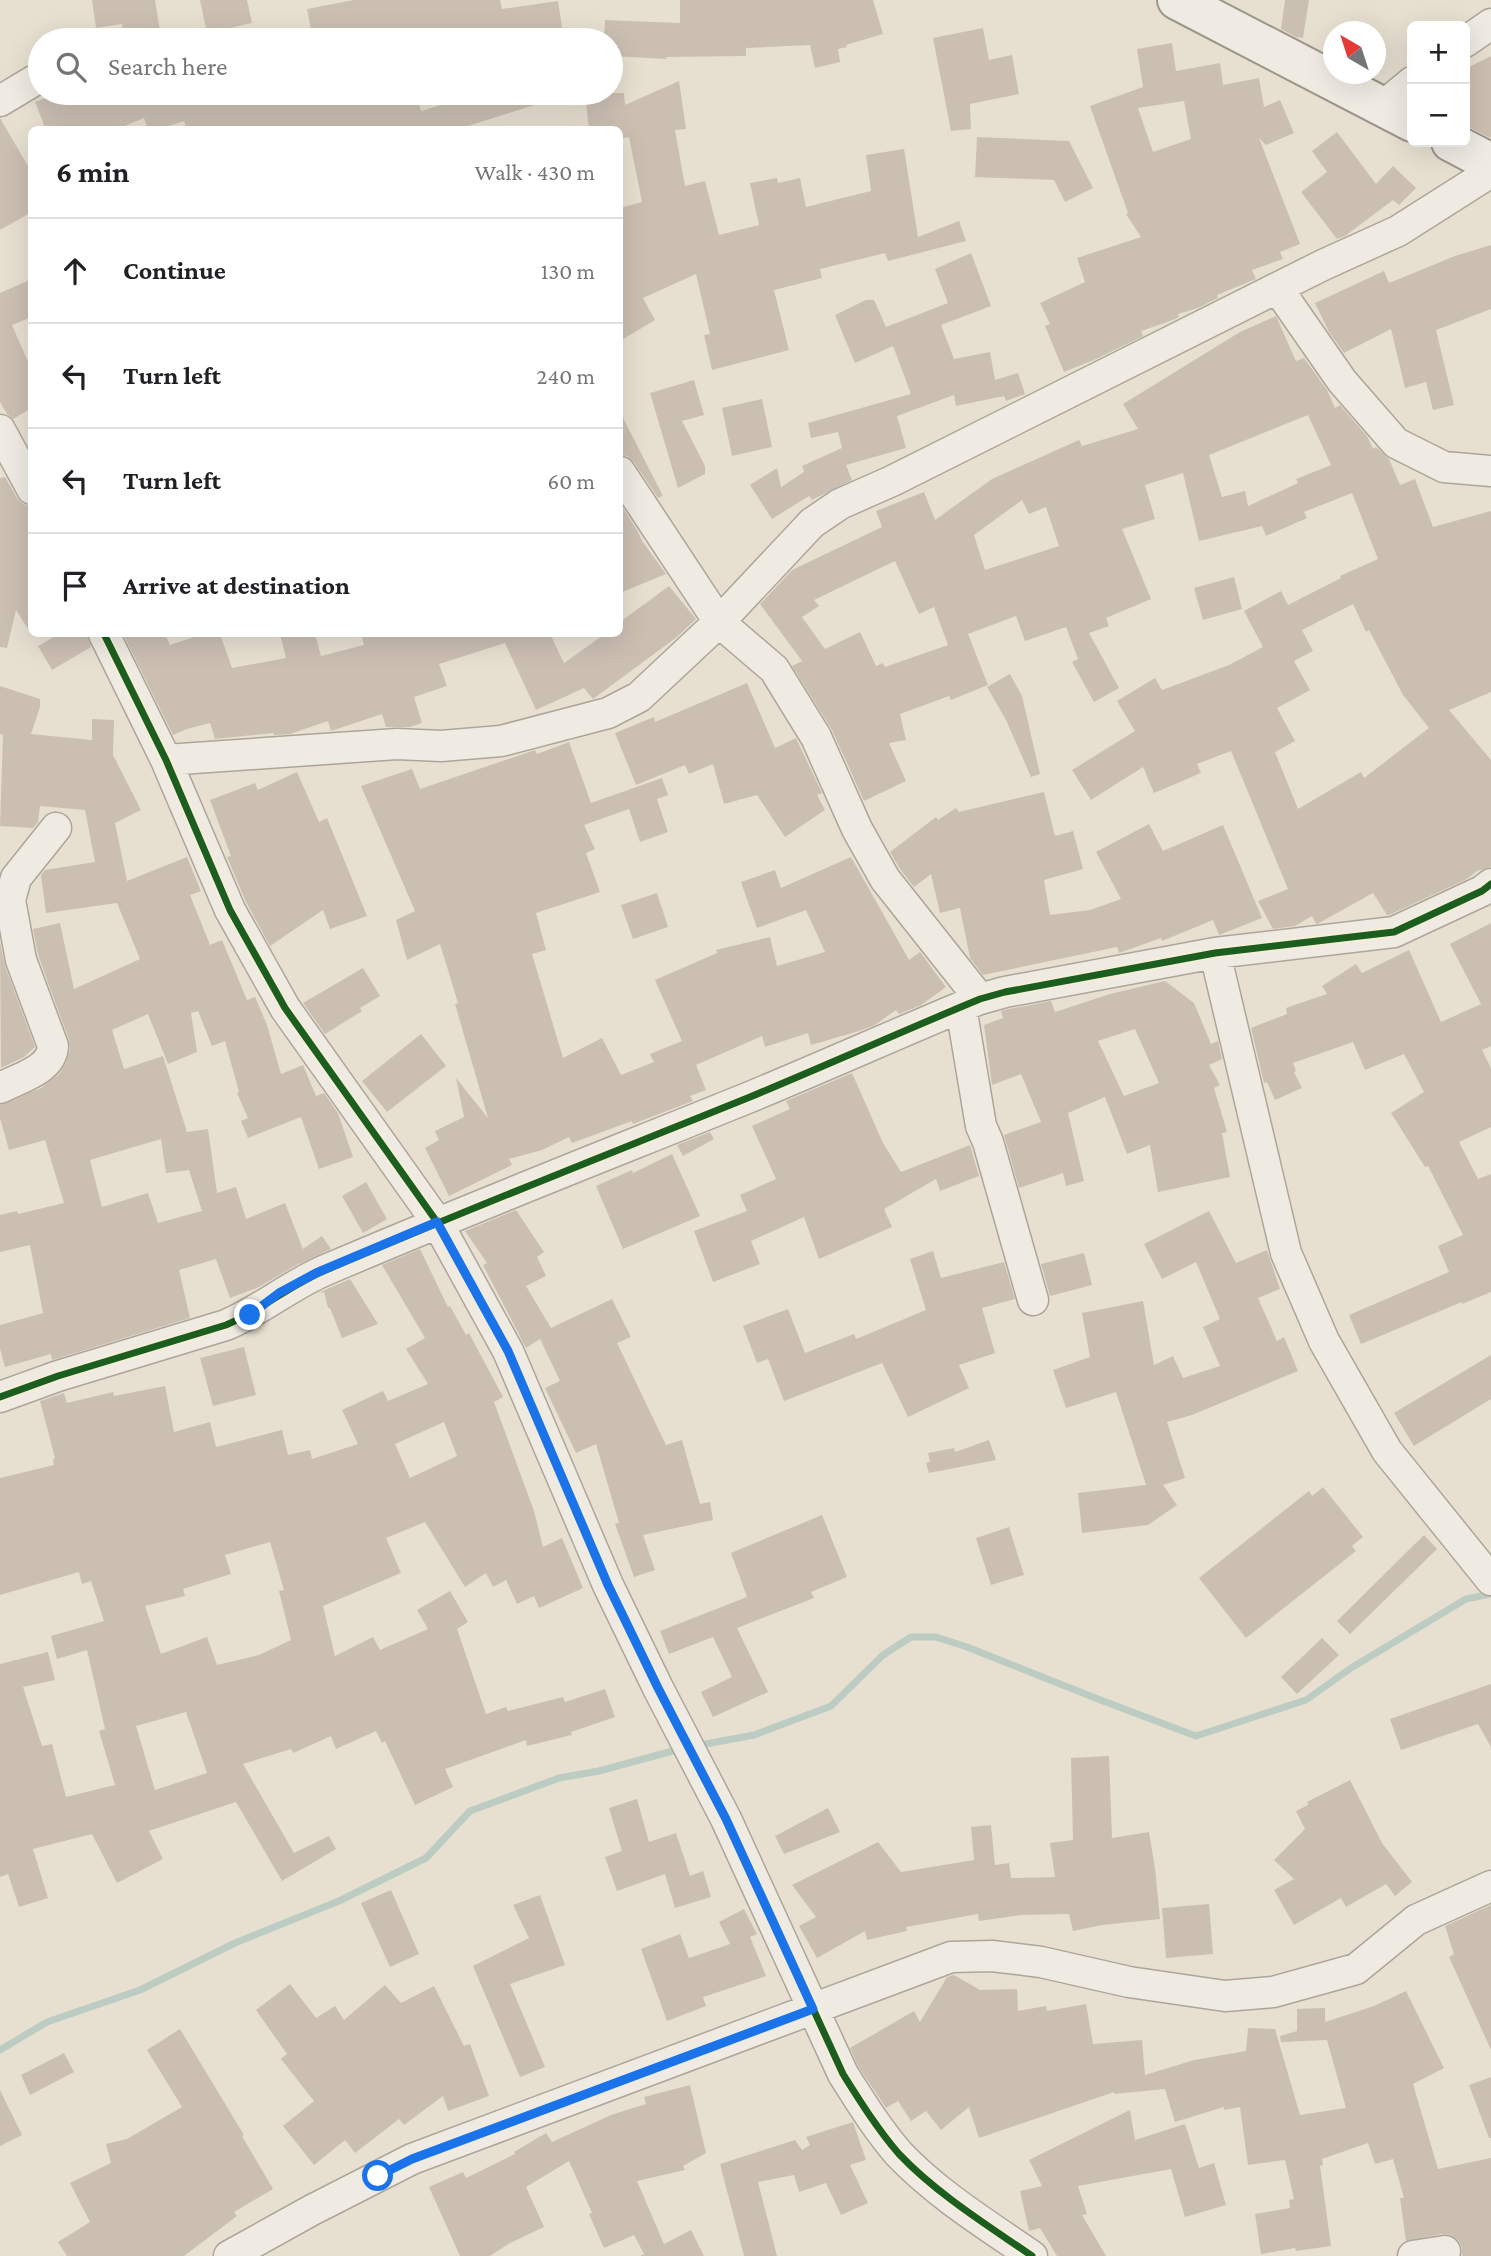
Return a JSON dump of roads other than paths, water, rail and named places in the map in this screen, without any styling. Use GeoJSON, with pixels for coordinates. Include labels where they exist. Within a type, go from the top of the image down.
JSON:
{"type":"FeatureCollection","features":[{"type":"Feature","properties":{"kind":"street"},"geometry":{"type":"LineString","coordinates":[[1177,0],[1397,114],[1411,84]]}},
{"type":"Feature","properties":{"kind":"street"},"geometry":{"type":"LineString","coordinates":[[1470,39],[1491,24]]}},
{"type":"Feature","properties":{"kind":"street"},"geometry":{"type":"LineString","coordinates":[[0,101],[28,84]]}},
{"type":"Feature","properties":{"kind":"street"},"geometry":{"type":"LineString","coordinates":[[1461,147],[1491,163]]}},
{"type":"Feature","properties":{"kind":"street"},"geometry":{"type":"LineString","coordinates":[[166,760],[397,744],[441,747],[501,741],[608,713],[639,697],[719,622],[811,523],[840,504],[892,481],[1323,265],[1398,231],[1491,172]]}},
{"type":"Feature","properties":{"kind":"street"},"geometry":{"type":"LineString","coordinates":[[1278,289],[1342,381],[1396,443],[1444,467],[1491,471]]}},
{"type":"Feature","properties":{"kind":"street"},"geometry":{"type":"LineString","coordinates":[[14,440],[28,478]]}},
{"type":"Feature","properties":{"kind":"street"},"geometry":{"type":"LineString","coordinates":[[623,477],[719,622],[774,669],[816,737],[857,830],[885,879],[970,1003],[981,1126],[988,1142],[1033,1300]]}},
{"type":"Feature","properties":{"kind":"street"},"geometry":{"type":"LineString","coordinates":[[105,637],[166,760],[230,911],[285,1007],[437,1222],[508,1351],[608,1585],[726,1819],[843,2074],[900,2154],[953,2201],[1032,2256]]}},
{"type":"Feature","properties":{"kind":"street"},"geometry":{"type":"LineString","coordinates":[[0,1088],[41,1067],[52,1055],[53,1046],[20,960],[10,900],[16,878],[56,828]]}},
{"type":"Feature","properties":{"kind":"street"},"geometry":{"type":"LineString","coordinates":[[0,1397],[58,1376],[226,1325],[250,1315],[279,1293],[316,1273],[752,1096],[970,1003],[1005,992],[1215,953],[1394,932],[1482,891],[1491,884]]}},
{"type":"Feature","properties":{"kind":"street"},"geometry":{"type":"LineString","coordinates":[[1215,953],[1286,1253],[1324,1341],[1387,1451],[1491,1580]]}},
{"type":"Feature","properties":{"kind":"street"},"geometry":{"type":"LineString","coordinates":[[229,2256],[412,2159],[951,1957],[992,1956],[1029,1961],[1129,1982],[1225,1996],[1273,1992],[1356,1969],[1416,1920],[1491,1886]]}},
{"type":"Feature","properties":{"kind":"street"},"geometry":{"type":"LineString","coordinates":[[1413,2256],[1445,2251]]}},
{"type":"Feature","properties":{"kind":"waterway"},"geometry":{"type":"LineString","coordinates":[[695,1746],[754,1735],[831,1706],[883,1655],[911,1637],[936,1637],[967,1647],[1196,1736],[1306,1700],[1351,1668],[1466,1599],[1491,1594]]}},
{"type":"Feature","properties":{"kind":"waterway"},"geometry":{"type":"LineString","coordinates":[[0,2050],[47,2022],[140,1990],[235,1943],[339,1901],[426,1858],[470,1811],[559,1778],[599,1771],[680,1749]]}}]}
